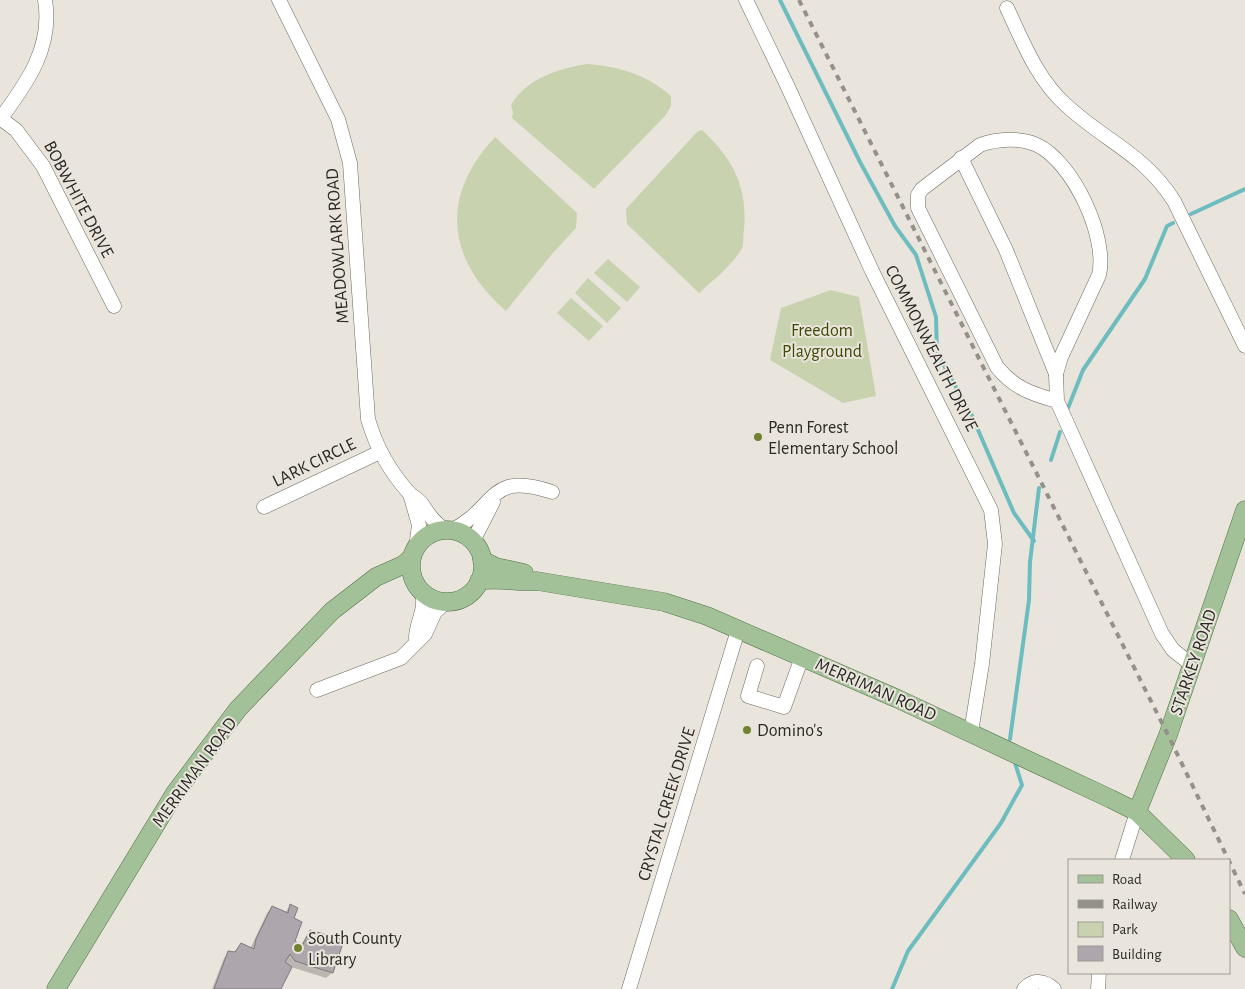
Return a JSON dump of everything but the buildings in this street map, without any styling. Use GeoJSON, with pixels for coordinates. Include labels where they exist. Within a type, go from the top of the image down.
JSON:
{"type":"FeatureCollection","features":[{"type":"Feature","properties":{"kind":"main road","name":"STARKEY ROAD"},"geometry":{"type":"LineString","coordinates":[[1137,812],[1168,735],[1245,510]]}},
{"type":"Feature","properties":{"kind":"main road"},"geometry":{"type":"LineString","coordinates":[[448,530],[460,532],[473,541],[482,560],[482,571],[479,582],[466,596],[446,602],[438,600],[420,589],[412,572],[414,553],[428,536],[448,530]]}},
{"type":"Feature","properties":{"kind":"main road","name":"MERRIMAN ROAD"},"geometry":{"type":"LineString","coordinates":[[56,989],[153,828],[213,741],[238,709],[319,624],[344,601],[376,577],[403,565],[414,553]]}},
{"type":"Feature","properties":{"kind":"main road","name":"MERRIMAN ROAD"},"geometry":{"type":"LineString","coordinates":[[482,560],[496,567],[522,573],[537,580],[664,602],[707,616],[971,732],[1137,812],[1185,859]]}},
{"type":"Feature","properties":{"kind":"main road","name":"MERRIMAN ROAD"},"geometry":{"type":"LineString","coordinates":[[479,582],[490,579],[521,583],[537,580]]}},
{"type":"Feature","properties":{"kind":"main road","name":"MERRIMAN ROAD"},"geometry":{"type":"LineString","coordinates":[[368,584],[398,580],[420,589]]}},
{"type":"Feature","properties":{"kind":"main road"},"geometry":{"type":"LineString","coordinates":[[1230,920],[1245,948]]}},
{"type":"Feature","properties":{"kind":"street"},"geometry":{"type":"LineString","coordinates":[[0,118],[25,86],[39,58],[46,25],[46,0]]}},
{"type":"Feature","properties":{"kind":"street","name":"MEADOWLARK ROAD"},"geometry":{"type":"LineString","coordinates":[[279,0],[338,120],[345,139],[350,163],[368,419],[380,452],[410,494],[421,503],[434,522],[448,530]]}},
{"type":"Feature","properties":{"kind":"street","name":"COMMONWEALTH DRIVE"},"geometry":{"type":"LineString","coordinates":[[746,0],[872,271],[991,510],[995,544],[982,664],[971,732]]}},
{"type":"Feature","properties":{"kind":"street"},"geometry":{"type":"LineString","coordinates":[[1007,8],[1031,58],[1054,93],[1096,129],[1133,154],[1162,184],[1174,201],[1245,346]]}},
{"type":"Feature","properties":{"kind":"street","name":"BOBWHITE DRIVE"},"geometry":{"type":"LineString","coordinates":[[0,118],[16,130],[43,166],[114,306]]}},
{"type":"Feature","properties":{"kind":"street"},"geometry":{"type":"LineString","coordinates":[[1057,401],[1029,393],[1017,387],[997,367],[918,208],[918,195],[922,189],[980,144],[990,141],[1009,140],[1037,145],[1056,160],[1070,178],[1089,214],[1098,239],[1101,264],[1099,275],[1061,357],[1056,374],[1057,401],[1162,634],[1173,650],[1192,665]]}},
{"type":"Feature","properties":{"kind":"street"},"geometry":{"type":"LineString","coordinates":[[961,158],[1006,250],[1056,374]]}},
{"type":"Feature","properties":{"kind":"street","name":"LARK CIRCLE"},"geometry":{"type":"LineString","coordinates":[[264,507],[380,452]]}},
{"type":"Feature","properties":{"kind":"street"},"geometry":{"type":"LineString","coordinates":[[448,530],[469,520],[484,502],[506,487],[518,484],[532,485],[552,492]]}},
{"type":"Feature","properties":{"kind":"street","name":"MEADOWLARK ROAD"},"geometry":{"type":"LineString","coordinates":[[410,494],[419,525],[414,553]]}},
{"type":"Feature","properties":{"kind":"street"},"geometry":{"type":"LineString","coordinates":[[473,541],[480,524],[492,507],[496,494]]}},
{"type":"Feature","properties":{"kind":"street"},"geometry":{"type":"LineString","coordinates":[[417,642],[416,631],[424,608],[420,589]]}},
{"type":"Feature","properties":{"kind":"street"},"geometry":{"type":"LineString","coordinates":[[317,690],[388,665],[410,651],[425,634],[435,612],[446,602]]}},
{"type":"Feature","properties":{"kind":"street","name":"CRYSTAL CREEK DRIVE"},"geometry":{"type":"LineString","coordinates":[[629,989],[738,630]]}},
{"type":"Feature","properties":{"kind":"street"},"geometry":{"type":"LineString","coordinates":[[757,666],[748,696],[784,707],[802,657]]}},
{"type":"Feature","properties":{"kind":"street"},"geometry":{"type":"LineString","coordinates":[[1122,859],[1137,812]]}},
{"type":"Feature","properties":{"kind":"street"},"geometry":{"type":"LineString","coordinates":[[1098,989],[1099,974]]}},
{"type":"Feature","properties":{"kind":"street"},"geometry":{"type":"LineString","coordinates":[[1024,989],[1031,983],[1038,981],[1045,982],[1054,989]]}},
{"type":"Feature","properties":{"kind":"green space"},"geometry":{"type":"Polygon","coordinates":[[[587,64],[621,69],[632,73],[653,82],[671,96],[671,106],[665,116],[594,189],[512,118],[511,105],[534,81],[554,72],[587,64]]]}},
{"type":"Feature","properties":{"kind":"green space"},"geometry":{"type":"Polygon","coordinates":[[[702,130],[730,162],[740,186],[745,214],[742,248],[728,266],[699,293],[627,224],[626,209],[697,132],[702,130]]]}},
{"type":"Feature","properties":{"kind":"green space"},"geometry":{"type":"Polygon","coordinates":[[[495,137],[577,213],[576,228],[552,254],[506,311],[486,291],[471,270],[462,249],[457,227],[458,204],[465,182],[477,159],[495,137]]]}},
{"type":"Feature","properties":{"kind":"green space"},"geometry":{"type":"Polygon","coordinates":[[[608,259],[640,287],[627,302],[594,273],[608,259]]]}},
{"type":"Feature","properties":{"kind":"green space"},"geometry":{"type":"Polygon","coordinates":[[[588,278],[621,308],[607,323],[575,293],[588,278]]]}},
{"type":"Feature","properties":{"kind":"green space","name":"Freedom Playground"},"geometry":{"type":"Polygon","coordinates":[[[831,290],[859,297],[876,396],[843,403],[770,360],[781,308],[831,290]]]}},
{"type":"Feature","properties":{"kind":"green space"},"geometry":{"type":"Polygon","coordinates":[[[571,298],[603,326],[589,341],[557,313],[571,298]]]}},
{"type":"Feature","properties":{"kind":"waterway"},"geometry":{"type":"LineString","coordinates":[[780,0],[860,162],[895,226],[916,255],[936,317],[937,353],[972,416],[1014,513],[1034,541]]}},
{"type":"Feature","properties":{"kind":"waterway"},"geometry":{"type":"LineString","coordinates":[[1191,214],[1245,189]]}},
{"type":"Feature","properties":{"kind":"waterway"},"geometry":{"type":"LineString","coordinates":[[1068,408],[1083,370],[1145,279],[1167,226],[1173,223]]}},
{"type":"Feature","properties":{"kind":"waterway"},"geometry":{"type":"LineString","coordinates":[[1051,460],[1060,432]]}},
{"type":"Feature","properties":{"kind":"waterway"},"geometry":{"type":"LineString","coordinates":[[1010,739],[1029,600],[1030,562],[1039,488]]}},
{"type":"Feature","properties":{"kind":"waterway"},"geometry":{"type":"LineString","coordinates":[[892,989],[908,951],[1001,823],[1022,785],[1015,763]]}},
{"type":"Feature","properties":{"kind":"railway"},"geometry":{"type":"LineString","coordinates":[[799,0],[1168,735],[1228,859]]}},
{"type":"Feature","properties":{"kind":"railway"},"geometry":{"type":"LineString","coordinates":[[1230,863],[1245,894]]}},
{"type":"Feature","properties":{"kind":"place","name":"Penn Forest Elementary School"},"geometry":{"type":"Point","coordinates":[758,437]}},
{"type":"Feature","properties":{"kind":"place","name":"Domino's"},"geometry":{"type":"Point","coordinates":[747,730]}},
{"type":"Feature","properties":{"kind":"place","name":"South County Library"},"geometry":{"type":"Point","coordinates":[298,948]}}]}
